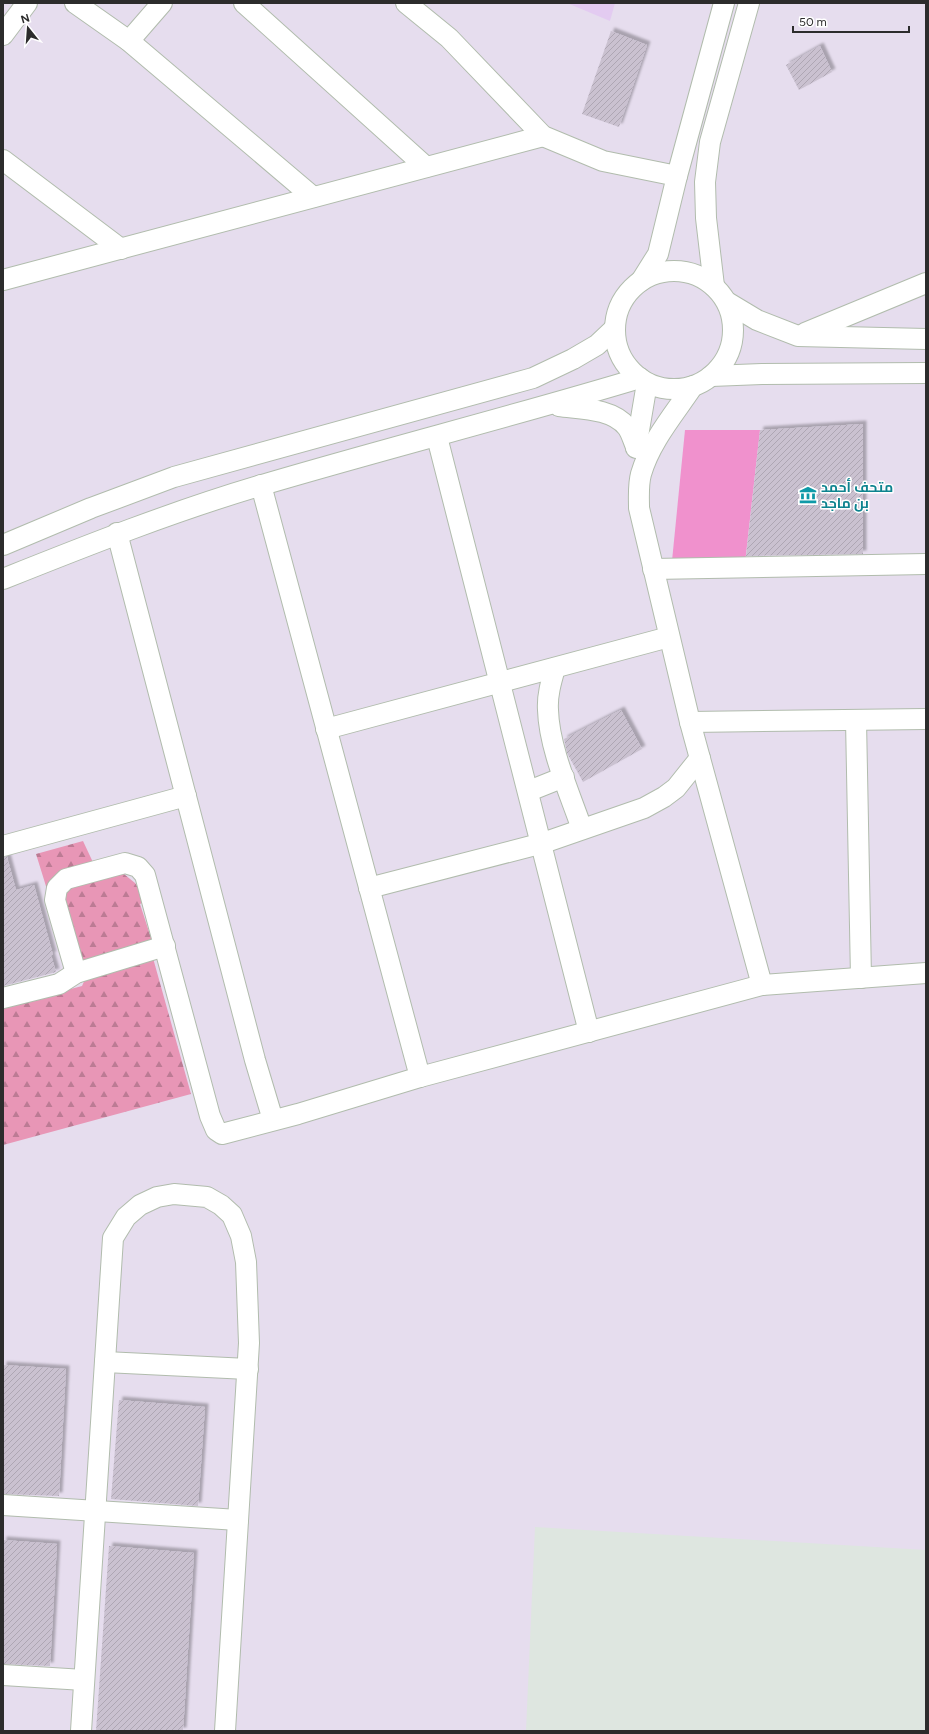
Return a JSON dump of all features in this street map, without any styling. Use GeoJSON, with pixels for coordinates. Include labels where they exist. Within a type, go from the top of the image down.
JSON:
{"type":"FeatureCollection","features":[{"type":"Feature","properties":{"kind":"street"},"geometry":{"type":"LineString","coordinates":[[3,35],[27,3]]}},
{"type":"Feature","properties":{"kind":"street"},"geometry":{"type":"LineString","coordinates":[[75,3],[129,41],[313,197]]}},
{"type":"Feature","properties":{"kind":"street"},"geometry":{"type":"LineString","coordinates":[[129,41],[162,3]]}},
{"type":"Feature","properties":{"kind":"street"},"geometry":{"type":"LineString","coordinates":[[244,3],[426,167]]}},
{"type":"Feature","properties":{"kind":"street"},"geometry":{"type":"LineString","coordinates":[[406,3],[449,38],[543,136],[572,150],[603,161],[677,176]]}},
{"type":"Feature","properties":{"kind":"street"},"geometry":{"type":"LineString","coordinates":[[724,3],[677,176],[658,254],[641,281],[627,294],[618,310],[615,328],[616,344],[622,359],[632,372],[643,380],[660,388],[677,389],[693,386],[711,376],[725,361],[733,342],[733,321],[727,302]]}},
{"type":"Feature","properties":{"kind":"street"},"geometry":{"type":"LineString","coordinates":[[714,286],[706,218],[705,182],[710,142],[749,3]]}},
{"type":"Feature","properties":{"kind":"street"},"geometry":{"type":"LineString","coordinates":[[3,280],[543,136]]}},
{"type":"Feature","properties":{"kind":"street"},"geometry":{"type":"LineString","coordinates":[[3,160],[121,248]]}},
{"type":"Feature","properties":{"kind":"street"},"geometry":{"type":"LineString","coordinates":[[641,281],[659,273],[678,271],[697,275],[714,286],[727,302],[757,320],[798,336],[926,339]]}},
{"type":"Feature","properties":{"kind":"street"},"geometry":{"type":"LineString","coordinates":[[798,336],[926,283]]}},
{"type":"Feature","properties":{"kind":"street"},"geometry":{"type":"LineString","coordinates":[[3,545],[91,508],[174,476],[533,378],[573,359],[597,345],[615,328]]}},
{"type":"Feature","properties":{"kind":"street"},"geometry":{"type":"LineString","coordinates":[[711,376],[762,374],[926,373]]}},
{"type":"Feature","properties":{"kind":"street"},"geometry":{"type":"LineString","coordinates":[[3,578],[117,533],[261,485],[643,380]]}},
{"type":"Feature","properties":{"kind":"street"},"geometry":{"type":"LineString","coordinates":[[636,447],[643,380]]}},
{"type":"Feature","properties":{"kind":"street"},"geometry":{"type":"LineString","coordinates":[[693,386],[659,435],[641,473],[638,491],[639,508],[690,722],[762,985]]}},
{"type":"Feature","properties":{"kind":"street"},"geometry":{"type":"LineString","coordinates":[[551,405],[598,411],[618,418],[627,428],[636,447],[641,473]]}},
{"type":"Feature","properties":{"kind":"street"},"geometry":{"type":"LineString","coordinates":[[437,437],[499,683],[543,843],[589,1032]]}},
{"type":"Feature","properties":{"kind":"street"},"geometry":{"type":"LineString","coordinates":[[261,485],[420,1077]]}},
{"type":"Feature","properties":{"kind":"street"},"geometry":{"type":"LineString","coordinates":[[117,533],[255,1060],[273,1120]]}},
{"type":"Feature","properties":{"kind":"street"},"geometry":{"type":"LineString","coordinates":[[653,569],[926,564]]}},
{"type":"Feature","properties":{"kind":"street"},"geometry":{"type":"LineString","coordinates":[[326,729],[669,637]]}},
{"type":"Feature","properties":{"kind":"street"},"geometry":{"type":"LineString","coordinates":[[555,668],[548,696],[549,726],[564,777],[582,829]]}},
{"type":"Feature","properties":{"kind":"street"},"geometry":{"type":"LineString","coordinates":[[690,722],[926,719]]}},
{"type":"Feature","properties":{"kind":"street"},"geometry":{"type":"LineString","coordinates":[[856,720],[861,978]]}},
{"type":"Feature","properties":{"kind":"street"},"geometry":{"type":"LineString","coordinates":[[369,888],[543,843],[644,808],[664,797],[676,788],[700,758]]}},
{"type":"Feature","properties":{"kind":"street"},"geometry":{"type":"LineString","coordinates":[[529,792],[564,777]]}},
{"type":"Feature","properties":{"kind":"street"},"geometry":{"type":"LineString","coordinates":[[3,846],[186,796]]}},
{"type":"Feature","properties":{"kind":"street"},"geometry":{"type":"LineString","coordinates":[[76,973],[55,900],[56,888],[66,879],[125,863],[138,867],[144,875],[165,946],[210,1116],[216,1130],[222,1134],[298,1114],[420,1077],[762,985],[926,973]]}},
{"type":"Feature","properties":{"kind":"street"},"geometry":{"type":"LineString","coordinates":[[3,998],[59,984],[76,973],[165,946]]}},
{"type":"Feature","properties":{"kind":"street"},"geometry":{"type":"LineString","coordinates":[[81,1731],[114,1238],[126,1217],[140,1205],[157,1197],[174,1194],[207,1197],[221,1205],[232,1215],[241,1236],[246,1262],[249,1343],[248,1368],[225,1731]]}},
{"type":"Feature","properties":{"kind":"street"},"geometry":{"type":"LineString","coordinates":[[105,1362],[248,1368]]}},
{"type":"Feature","properties":{"kind":"street"},"geometry":{"type":"LineString","coordinates":[[3,1505],[238,1520]]}},
{"type":"Feature","properties":{"kind":"street"},"geometry":{"type":"LineString","coordinates":[[3,1675],[84,1680]]}},
{"type":"Feature","properties":{"kind":"shaded area"},"geometry":{"type":"Polygon","coordinates":[[[567,3],[615,3],[610,21],[567,3]]]}},
{"type":"Feature","properties":{"kind":"shaded area"},"geometry":{"type":"Polygon","coordinates":[[[685,430],[760,430],[745,563],[672,561],[685,430]]]}},
{"type":"Feature","properties":{"kind":"shaded area"},"geometry":{"type":"Polygon","coordinates":[[[535,1527],[926,1550],[926,1731],[526,1731],[535,1527]]]}},
{"type":"Feature","properties":{"kind":"green space"},"geometry":{"type":"Polygon","coordinates":[[[83,841],[98,873],[119,870],[135,883],[147,901],[140,904],[152,941],[79,962],[54,912],[36,854],[83,841]]]}},
{"type":"Feature","properties":{"kind":"green space"},"geometry":{"type":"Polygon","coordinates":[[[153,958],[191,1094],[3,1145],[3,1007],[82,986],[87,975],[153,958]]]}},
{"type":"Feature","properties":{"kind":"building"},"geometry":{"type":"Polygon","coordinates":[[[611,31],[647,45],[619,127],[582,114],[611,31]]]}},
{"type":"Feature","properties":{"kind":"building"},"geometry":{"type":"Polygon","coordinates":[[[820,46],[832,72],[799,90],[786,65],[820,46]]]}},
{"type":"Feature","properties":{"kind":"building","name":"متحف أحمد بن ماجد"},"geometry":{"type":"Polygon","coordinates":[[[863,424],[863,554],[746,556],[760,430],[863,424]]]}},
{"type":"Feature","properties":{"kind":"building"},"geometry":{"type":"Polygon","coordinates":[[[621,710],[642,749],[583,782],[567,753],[564,739],[621,710]]]}},
{"type":"Feature","properties":{"kind":"building"},"geometry":{"type":"Polygon","coordinates":[[[3,857],[7,857],[16,890],[34,885],[53,955],[51,955],[56,972],[3,986],[3,857]]]}},
{"type":"Feature","properties":{"kind":"building"},"geometry":{"type":"Polygon","coordinates":[[[3,1365],[66,1369],[59,1496],[3,1494],[3,1365]]]}},
{"type":"Feature","properties":{"kind":"building"},"geometry":{"type":"Polygon","coordinates":[[[119,1400],[205,1407],[198,1506],[111,1499],[119,1400]]]}},
{"type":"Feature","properties":{"kind":"building"},"geometry":{"type":"Polygon","coordinates":[[[3,1540],[57,1544],[50,1666],[3,1664],[3,1540]]]}},
{"type":"Feature","properties":{"kind":"building"},"geometry":{"type":"Polygon","coordinates":[[[109,1546],[194,1553],[183,1731],[96,1731],[109,1546]]]}},
{"type":"Feature","properties":{"kind":"place","name":"متحف أحمد بن ماجد"},"geometry":{"type":"Point","coordinates":[808,495]}}]}
